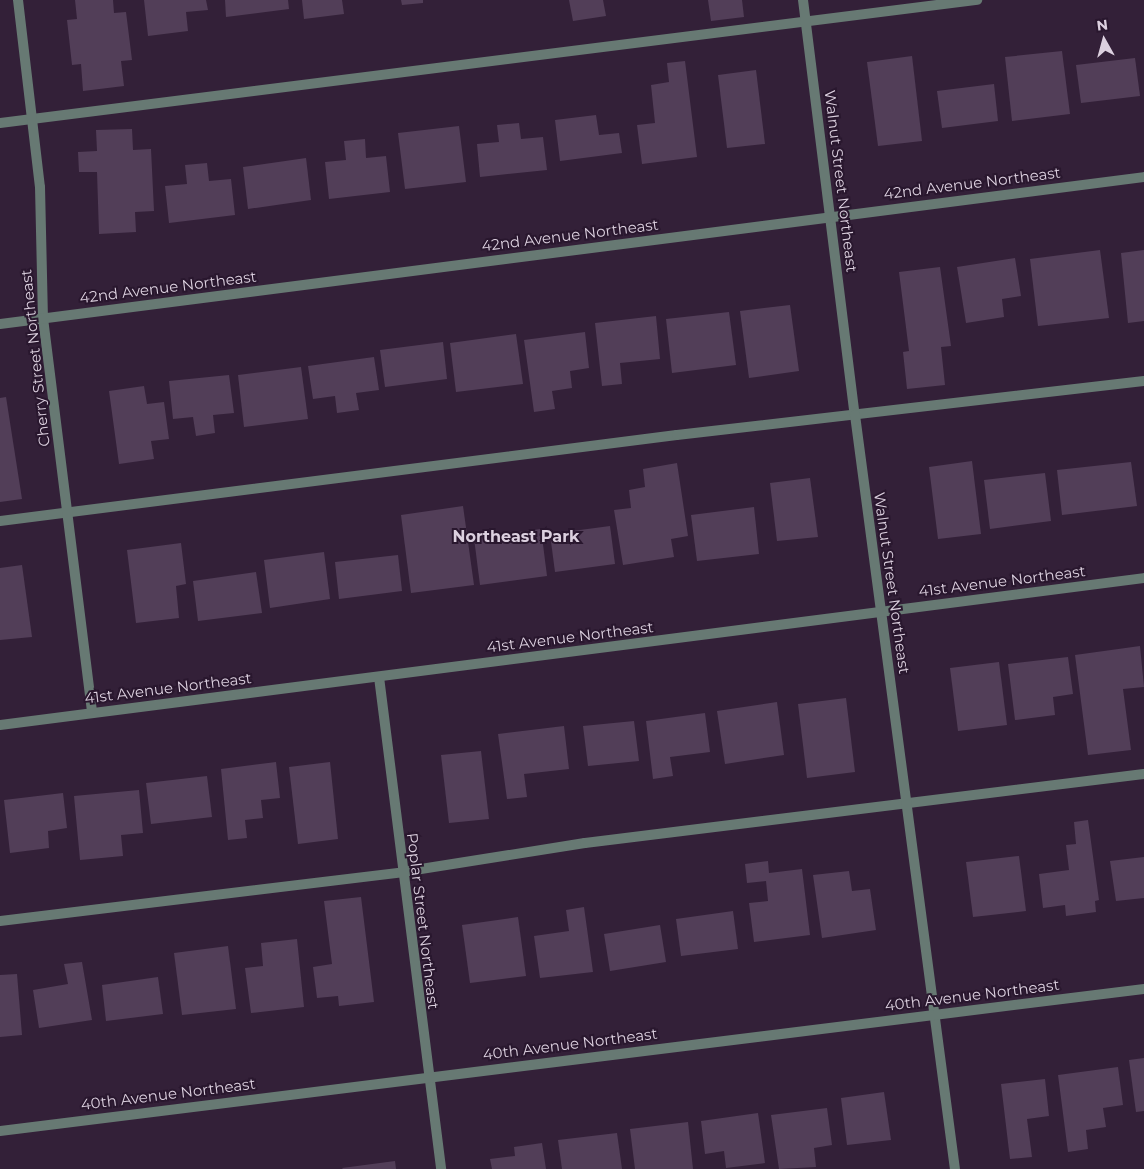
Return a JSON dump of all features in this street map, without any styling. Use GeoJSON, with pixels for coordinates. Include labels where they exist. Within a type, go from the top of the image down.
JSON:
{"type":"FeatureCollection","features":[{"type":"Feature","properties":{"kind":"street","name":"Cherry Street Northeast"},"geometry":{"type":"LineString","coordinates":[[18,0],[40,187],[43,318],[92,713]]}},
{"type":"Feature","properties":{"kind":"street","name":"Walnut Street Northeast"},"geometry":{"type":"LineString","coordinates":[[803,0],[854,415],[908,804],[955,1169]]}},
{"type":"Feature","properties":{"kind":"street"},"geometry":{"type":"LineString","coordinates":[[0,123],[342,77],[977,0]]}},
{"type":"Feature","properties":{"kind":"street","name":"42nd Avenue Northeast"},"geometry":{"type":"LineString","coordinates":[[0,324],[1144,177]]}},
{"type":"Feature","properties":{"kind":"street"},"geometry":{"type":"LineString","coordinates":[[0,521],[677,434],[1144,381]]}},
{"type":"Feature","properties":{"kind":"street","name":"41st Avenue Northeast"},"geometry":{"type":"LineString","coordinates":[[0,725],[1144,578]]}},
{"type":"Feature","properties":{"kind":"street","name":"Poplar Street Northeast"},"geometry":{"type":"LineString","coordinates":[[379,677],[402,872],[441,1169]]}},
{"type":"Feature","properties":{"kind":"street"},"geometry":{"type":"LineString","coordinates":[[0,921],[402,872],[585,843],[1144,774]]}},
{"type":"Feature","properties":{"kind":"street","name":"40th Avenue Northeast"},"geometry":{"type":"LineString","coordinates":[[0,1131],[428,1076],[1144,989]]}},
{"type":"Feature","properties":{"kind":"building"},"geometry":{"type":"Polygon","coordinates":[[[75,0],[113,0],[114,13],[126,12],[132,60],[121,61],[124,86],[83,91],[81,64],[72,65],[67,20],[77,19],[75,0]]]}},
{"type":"Feature","properties":{"kind":"building"},"geometry":{"type":"Polygon","coordinates":[[[144,0],[206,0],[208,10],[186,12],[188,31],[148,36],[144,0]]]}},
{"type":"Feature","properties":{"kind":"building"},"geometry":{"type":"Polygon","coordinates":[[[225,0],[288,0],[289,9],[226,17],[225,0]]]}},
{"type":"Feature","properties":{"kind":"building"},"geometry":{"type":"Polygon","coordinates":[[[302,0],[342,0],[344,14],[304,19],[302,0]]]}},
{"type":"Feature","properties":{"kind":"building"},"geometry":{"type":"Polygon","coordinates":[[[401,0],[423,0],[423,3],[402,5],[401,0]]]}},
{"type":"Feature","properties":{"kind":"building"},"geometry":{"type":"Polygon","coordinates":[[[569,0],[603,0],[606,16],[573,21],[569,0]]]}},
{"type":"Feature","properties":{"kind":"building"},"geometry":{"type":"Polygon","coordinates":[[[708,0],[742,0],[744,17],[711,21],[708,0]]]}},
{"type":"Feature","properties":{"kind":"building"},"geometry":{"type":"Polygon","coordinates":[[[1062,51],[1070,114],[1012,121],[1005,57],[1062,51]]]}},
{"type":"Feature","properties":{"kind":"building"},"geometry":{"type":"Polygon","coordinates":[[[912,56],[922,141],[878,146],[867,62],[912,56]]]}},
{"type":"Feature","properties":{"kind":"building"},"geometry":{"type":"Polygon","coordinates":[[[1135,58],[1140,96],[1081,103],[1076,65],[1135,58]]]}},
{"type":"Feature","properties":{"kind":"building"},"geometry":{"type":"Polygon","coordinates":[[[685,61],[697,157],[642,164],[637,125],[655,123],[651,85],[669,82],[667,63],[685,61]]]}},
{"type":"Feature","properties":{"kind":"building"},"geometry":{"type":"Polygon","coordinates":[[[756,70],[765,144],[727,148],[718,75],[756,70]]]}},
{"type":"Feature","properties":{"kind":"building"},"geometry":{"type":"Polygon","coordinates":[[[994,84],[998,121],[942,128],[937,91],[994,84]]]}},
{"type":"Feature","properties":{"kind":"building"},"geometry":{"type":"Polygon","coordinates":[[[596,115],[599,135],[619,133],[622,153],[560,161],[555,120],[596,115]]]}},
{"type":"Feature","properties":{"kind":"building"},"geometry":{"type":"Polygon","coordinates":[[[519,123],[521,139],[543,137],[547,170],[480,177],[477,144],[499,142],[497,125],[519,123]]]}},
{"type":"Feature","properties":{"kind":"building"},"geometry":{"type":"Polygon","coordinates":[[[459,126],[466,182],[405,189],[398,133],[459,126]]]}},
{"type":"Feature","properties":{"kind":"building"},"geometry":{"type":"Polygon","coordinates":[[[132,129],[133,150],[151,149],[154,211],[135,212],[136,232],[99,234],[97,172],[79,172],[78,152],[97,151],[96,130],[132,129]]]}},
{"type":"Feature","properties":{"kind":"building"},"geometry":{"type":"Polygon","coordinates":[[[365,139],[366,158],[386,156],[390,192],[329,199],[325,162],[346,160],[344,141],[365,139]]]}},
{"type":"Feature","properties":{"kind":"building"},"geometry":{"type":"Polygon","coordinates":[[[306,158],[311,200],[248,209],[243,167],[306,158]]]}},
{"type":"Feature","properties":{"kind":"building"},"geometry":{"type":"Polygon","coordinates":[[[207,163],[209,181],[231,179],[235,215],[169,223],[165,186],[187,184],[185,165],[207,163]]]}},
{"type":"Feature","properties":{"kind":"building"},"geometry":{"type":"Polygon","coordinates":[[[1100,250],[1109,318],[1038,326],[1030,259],[1100,250]]]}},
{"type":"Feature","properties":{"kind":"building"},"geometry":{"type":"Polygon","coordinates":[[[1144,250],[1144,321],[1128,323],[1121,253],[1144,250]]]}},
{"type":"Feature","properties":{"kind":"building"},"geometry":{"type":"Polygon","coordinates":[[[1015,258],[1021,296],[1002,299],[1004,317],[966,323],[957,267],[1015,258]]]}},
{"type":"Feature","properties":{"kind":"building"},"geometry":{"type":"Polygon","coordinates":[[[940,267],[951,346],[941,347],[945,385],[907,389],[903,352],[909,351],[899,272],[940,267]]]}},
{"type":"Feature","properties":{"kind":"building"},"geometry":{"type":"Polygon","coordinates":[[[790,305],[799,371],[749,378],[740,311],[790,305]]]}},
{"type":"Feature","properties":{"kind":"building"},"geometry":{"type":"Polygon","coordinates":[[[729,312],[736,365],[672,373],[666,319],[729,312]]]}},
{"type":"Feature","properties":{"kind":"building"},"geometry":{"type":"Polygon","coordinates":[[[656,316],[660,359],[620,363],[622,384],[602,386],[595,323],[656,316]]]}},
{"type":"Feature","properties":{"kind":"building"},"geometry":{"type":"Polygon","coordinates":[[[585,332],[589,368],[570,371],[572,388],[552,391],[555,409],[534,412],[524,340],[585,332]]]}},
{"type":"Feature","properties":{"kind":"building"},"geometry":{"type":"Polygon","coordinates":[[[516,334],[523,384],[456,392],[450,343],[516,334]]]}},
{"type":"Feature","properties":{"kind":"building"},"geometry":{"type":"Polygon","coordinates":[[[443,342],[447,379],[385,387],[380,350],[443,342]]]}},
{"type":"Feature","properties":{"kind":"building"},"geometry":{"type":"Polygon","coordinates":[[[374,357],[379,390],[356,393],[359,410],[337,413],[335,396],[313,399],[308,366],[374,357]]]}},
{"type":"Feature","properties":{"kind":"building"},"geometry":{"type":"Polygon","coordinates":[[[301,367],[308,419],[244,427],[238,375],[301,367]]]}},
{"type":"Feature","properties":{"kind":"building"},"geometry":{"type":"Polygon","coordinates":[[[229,375],[234,413],[213,415],[215,433],[196,436],[193,417],[173,419],[169,381],[229,375]]]}},
{"type":"Feature","properties":{"kind":"building"},"geometry":{"type":"Polygon","coordinates":[[[144,386],[147,404],[164,402],[169,439],[151,441],[154,459],[119,464],[109,391],[144,386]]]}},
{"type":"Feature","properties":{"kind":"building"},"geometry":{"type":"Polygon","coordinates":[[[6,397],[22,499],[0,502],[0,398],[6,397]]]}},
{"type":"Feature","properties":{"kind":"building"},"geometry":{"type":"Polygon","coordinates":[[[972,461],[981,534],[938,539],[929,467],[972,461]]]}},
{"type":"Feature","properties":{"kind":"building"},"geometry":{"type":"Polygon","coordinates":[[[1131,462],[1137,506],[1062,515],[1057,470],[1131,462]]]}},
{"type":"Feature","properties":{"kind":"building"},"geometry":{"type":"Polygon","coordinates":[[[677,463],[688,536],[671,539],[674,557],[623,565],[614,510],[631,508],[629,490],[645,487],[643,469],[677,463]]]}},
{"type":"Feature","properties":{"kind":"building"},"geometry":{"type":"Polygon","coordinates":[[[1045,473],[1051,521],[990,529],[984,480],[1045,473]]]}},
{"type":"Feature","properties":{"kind":"building"},"geometry":{"type":"Polygon","coordinates":[[[810,478],[818,537],[777,541],[770,483],[810,478]]]}},
{"type":"Feature","properties":{"kind":"building"},"geometry":{"type":"Polygon","coordinates":[[[463,506],[474,585],[411,593],[401,515],[463,506]]]}},
{"type":"Feature","properties":{"kind":"building"},"geometry":{"type":"Polygon","coordinates":[[[754,507],[759,554],[697,561],[691,515],[754,507]]]}},
{"type":"Feature","properties":{"kind":"building"},"geometry":{"type":"Polygon","coordinates":[[[610,526],[615,564],[555,572],[550,534],[610,526]]]}},
{"type":"Feature","properties":{"kind":"building"},"geometry":{"type":"Polygon","coordinates":[[[541,529],[547,576],[480,585],[474,538],[541,529]]]}},
{"type":"Feature","properties":{"kind":"building"},"geometry":{"type":"Polygon","coordinates":[[[181,543],[186,584],[176,586],[179,618],[136,623],[127,550],[181,543]]]}},
{"type":"Feature","properties":{"kind":"building"},"geometry":{"type":"Polygon","coordinates":[[[324,552],[330,599],[270,608],[264,560],[324,552]]]}},
{"type":"Feature","properties":{"kind":"building"},"geometry":{"type":"Polygon","coordinates":[[[398,555],[402,591],[339,599],[335,562],[398,555]]]}},
{"type":"Feature","properties":{"kind":"building"},"geometry":{"type":"Polygon","coordinates":[[[22,565],[32,637],[0,640],[0,568],[22,565]]]}},
{"type":"Feature","properties":{"kind":"building"},"geometry":{"type":"Polygon","coordinates":[[[256,572],[262,613],[198,621],[193,581],[256,572]]]}},
{"type":"Feature","properties":{"kind":"building"},"geometry":{"type":"Polygon","coordinates":[[[1140,646],[1144,687],[1123,689],[1131,750],[1088,755],[1075,655],[1140,646]]]}},
{"type":"Feature","properties":{"kind":"building"},"geometry":{"type":"Polygon","coordinates":[[[1068,657],[1073,694],[1053,697],[1055,715],[1015,720],[1008,664],[1068,657]]]}},
{"type":"Feature","properties":{"kind":"building"},"geometry":{"type":"Polygon","coordinates":[[[999,662],[1007,725],[958,731],[950,668],[999,662]]]}},
{"type":"Feature","properties":{"kind":"building"},"geometry":{"type":"Polygon","coordinates":[[[846,698],[855,772],[807,778],[798,704],[846,698]]]}},
{"type":"Feature","properties":{"kind":"building"},"geometry":{"type":"Polygon","coordinates":[[[777,702],[784,755],[725,764],[717,711],[777,702]]]}},
{"type":"Feature","properties":{"kind":"building"},"geometry":{"type":"Polygon","coordinates":[[[705,713],[710,752],[670,757],[673,776],[653,779],[646,721],[705,713]]]}},
{"type":"Feature","properties":{"kind":"building"},"geometry":{"type":"Polygon","coordinates":[[[634,721],[639,761],[588,766],[583,726],[634,721]]]}},
{"type":"Feature","properties":{"kind":"building"},"geometry":{"type":"Polygon","coordinates":[[[564,726],[569,769],[524,774],[527,797],[507,799],[498,734],[564,726]]]}},
{"type":"Feature","properties":{"kind":"building"},"geometry":{"type":"Polygon","coordinates":[[[481,751],[489,819],[449,823],[441,755],[481,751]]]}},
{"type":"Feature","properties":{"kind":"building"},"geometry":{"type":"Polygon","coordinates":[[[276,762],[280,798],[261,800],[263,818],[245,820],[247,838],[228,840],[221,769],[276,762]]]}},
{"type":"Feature","properties":{"kind":"building"},"geometry":{"type":"Polygon","coordinates":[[[330,762],[338,839],[298,844],[289,767],[330,762]]]}},
{"type":"Feature","properties":{"kind":"building"},"geometry":{"type":"Polygon","coordinates":[[[207,776],[212,817],[151,824],[146,783],[207,776]]]}},
{"type":"Feature","properties":{"kind":"building"},"geometry":{"type":"Polygon","coordinates":[[[139,790],[143,833],[121,835],[123,856],[80,860],[74,796],[139,790]]]}},
{"type":"Feature","properties":{"kind":"building"},"geometry":{"type":"Polygon","coordinates":[[[63,793],[67,828],[48,831],[49,848],[10,853],[4,800],[63,793]]]}},
{"type":"Feature","properties":{"kind":"building"},"geometry":{"type":"Polygon","coordinates":[[[1088,820],[1099,900],[1095,901],[1096,912],[1066,916],[1065,905],[1043,908],[1039,874],[1069,870],[1066,845],[1076,844],[1074,822],[1088,820]]]}},
{"type":"Feature","properties":{"kind":"building"},"geometry":{"type":"Polygon","coordinates":[[[1019,856],[1026,911],[973,917],[966,862],[1019,856]]]}},
{"type":"Feature","properties":{"kind":"building"},"geometry":{"type":"Polygon","coordinates":[[[1144,857],[1144,898],[1116,901],[1110,861],[1144,857]]]}},
{"type":"Feature","properties":{"kind":"building"},"geometry":{"type":"Polygon","coordinates":[[[768,861],[769,873],[802,869],[810,935],[754,942],[749,903],[768,901],[766,881],[747,883],[745,864],[768,861]]]}},
{"type":"Feature","properties":{"kind":"building"},"geometry":{"type":"Polygon","coordinates":[[[849,871],[852,891],[870,889],[876,930],[822,938],[813,875],[849,871]]]}},
{"type":"Feature","properties":{"kind":"building"},"geometry":{"type":"Polygon","coordinates":[[[361,897],[374,1002],[339,1006],[338,996],[317,998],[313,967],[332,964],[324,901],[361,897]]]}},
{"type":"Feature","properties":{"kind":"building"},"geometry":{"type":"Polygon","coordinates":[[[584,907],[593,972],[540,978],[534,936],[569,931],[566,910],[584,907]]]}},
{"type":"Feature","properties":{"kind":"building"},"geometry":{"type":"Polygon","coordinates":[[[733,911],[738,949],[681,956],[676,919],[733,911]]]}},
{"type":"Feature","properties":{"kind":"building"},"geometry":{"type":"Polygon","coordinates":[[[518,917],[526,976],[470,983],[462,925],[518,917]]]}},
{"type":"Feature","properties":{"kind":"building"},"geometry":{"type":"Polygon","coordinates":[[[660,925],[666,962],[610,971],[604,934],[660,925]]]}},
{"type":"Feature","properties":{"kind":"building"},"geometry":{"type":"Polygon","coordinates":[[[297,939],[304,1007],[251,1013],[245,968],[263,966],[261,943],[297,939]]]}},
{"type":"Feature","properties":{"kind":"building"},"geometry":{"type":"Polygon","coordinates":[[[228,946],[236,1009],[182,1015],[174,953],[228,946]]]}},
{"type":"Feature","properties":{"kind":"building"},"geometry":{"type":"Polygon","coordinates":[[[82,962],[92,1020],[39,1028],[33,990],[68,984],[64,964],[82,962]]]}},
{"type":"Feature","properties":{"kind":"building"},"geometry":{"type":"Polygon","coordinates":[[[17,974],[22,1035],[0,1037],[0,975],[17,974]]]}},
{"type":"Feature","properties":{"kind":"building"},"geometry":{"type":"Polygon","coordinates":[[[158,977],[163,1014],[106,1021],[102,985],[158,977]]]}},
{"type":"Feature","properties":{"kind":"building"},"geometry":{"type":"Polygon","coordinates":[[[1144,1058],[1144,1111],[1136,1112],[1129,1060],[1144,1058]]]}},
{"type":"Feature","properties":{"kind":"building"},"geometry":{"type":"Polygon","coordinates":[[[1118,1067],[1123,1105],[1103,1108],[1106,1127],[1086,1130],[1088,1149],[1068,1152],[1058,1075],[1118,1067]]]}},
{"type":"Feature","properties":{"kind":"building"},"geometry":{"type":"Polygon","coordinates":[[[1045,1079],[1049,1116],[1027,1119],[1032,1157],[1010,1159],[1001,1084],[1045,1079]]]}},
{"type":"Feature","properties":{"kind":"building"},"geometry":{"type":"Polygon","coordinates":[[[884,1092],[891,1140],[847,1145],[841,1098],[884,1092]]]}},
{"type":"Feature","properties":{"kind":"building"},"geometry":{"type":"Polygon","coordinates":[[[827,1108],[832,1145],[814,1148],[816,1167],[779,1169],[771,1115],[827,1108]]]}},
{"type":"Feature","properties":{"kind":"building"},"geometry":{"type":"Polygon","coordinates":[[[758,1113],[765,1163],[726,1168],[724,1151],[705,1154],[701,1121],[758,1113]]]}},
{"type":"Feature","properties":{"kind":"building"},"geometry":{"type":"Polygon","coordinates":[[[688,1122],[693,1169],[635,1169],[630,1129],[688,1122]]]}},
{"type":"Feature","properties":{"kind":"building"},"geometry":{"type":"Polygon","coordinates":[[[617,1133],[622,1169],[562,1169],[558,1140],[617,1133]]]}},
{"type":"Feature","properties":{"kind":"building"},"geometry":{"type":"Polygon","coordinates":[[[542,1143],[546,1169],[492,1169],[490,1159],[515,1156],[514,1147],[542,1143]]]}},
{"type":"Feature","properties":{"kind":"building"},"geometry":{"type":"Polygon","coordinates":[[[395,1161],[396,1169],[342,1168],[395,1161]]]}},
{"type":"Feature","properties":{"kind":"district","name":"Northeast Park"},"geometry":{"type":"Point","coordinates":[516,537]}}]}
